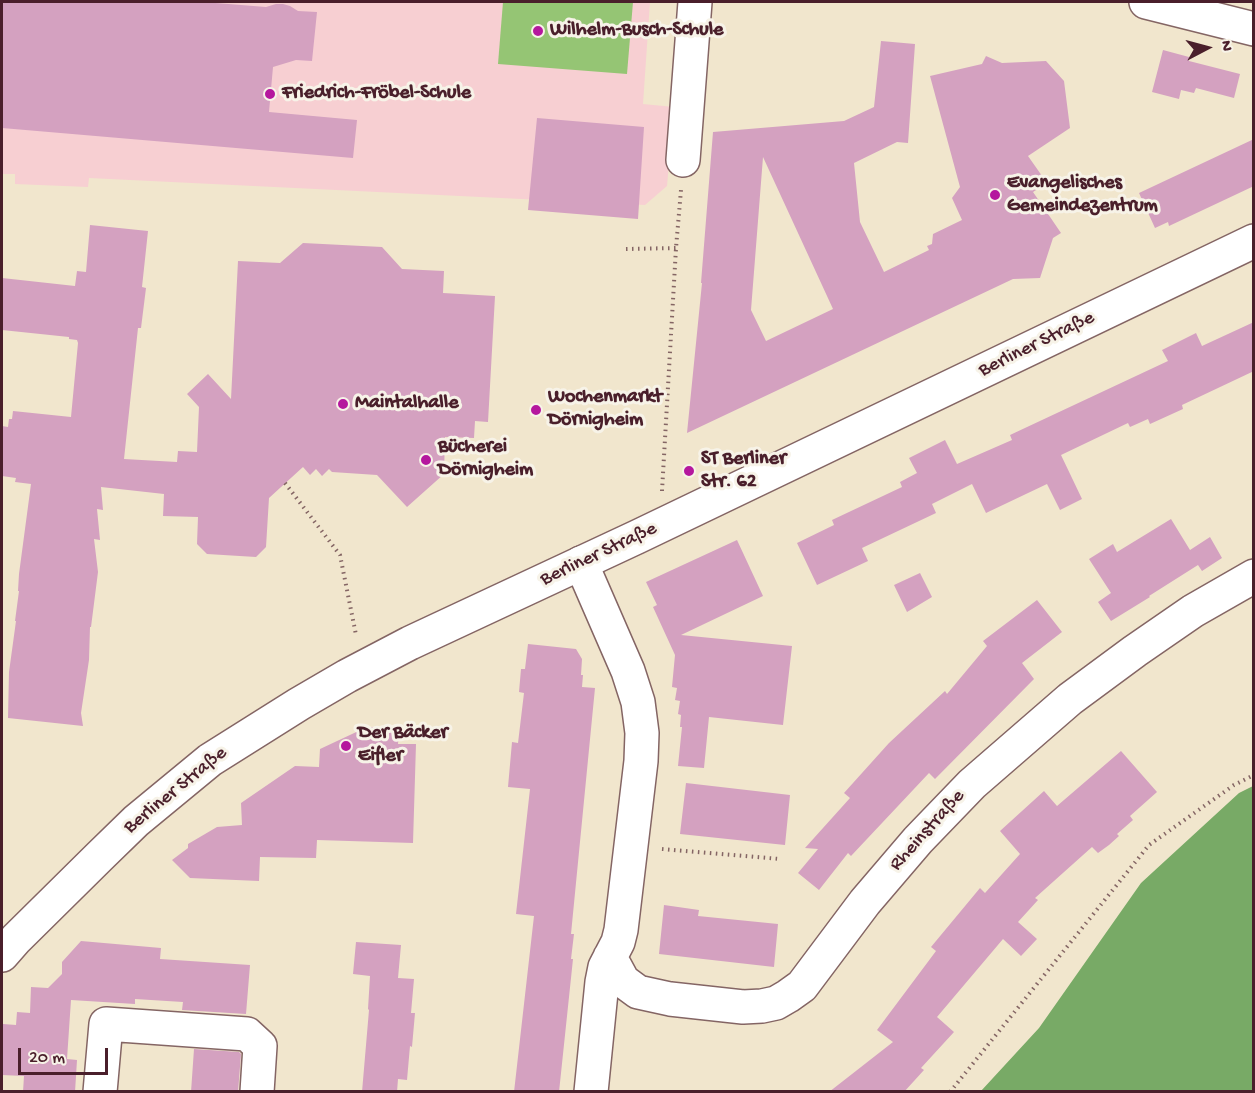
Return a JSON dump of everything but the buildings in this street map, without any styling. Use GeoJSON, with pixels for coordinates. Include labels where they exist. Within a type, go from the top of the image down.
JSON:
{"type":"FeatureCollection","features":[{"type":"Feature","properties":{"kind":"street"},"geometry":{"type":"LineString","coordinates":[[683,160],[695,2]]}},
{"type":"Feature","properties":{"kind":"street"},"geometry":{"type":"LineString","coordinates":[[1146,2],[1254,29]]}},
{"type":"Feature","properties":{"kind":"street","name":"Berliner Straße"},"geometry":{"type":"LineString","coordinates":[[2,955],[136,821],[210,760],[299,704],[410,643],[1254,241]]}},
{"type":"Feature","properties":{"kind":"street"},"geometry":{"type":"LineString","coordinates":[[581,563],[628,671],[638,702],[642,733],[641,761],[621,930],[618,942],[605,967],[602,982],[591,1092]]}},
{"type":"Feature","properties":{"kind":"street","name":"Rheinstraße"},"geometry":{"type":"LineString","coordinates":[[610,957],[623,981],[638,992],[670,999],[743,1007],[776,1003],[788,996],[802,986],[865,902],[918,840],[972,784],[1070,699],[1135,651],[1193,611],[1254,576]]}},
{"type":"Feature","properties":{"kind":"street"},"geometry":{"type":"LineString","coordinates":[[100,1092],[106,1024],[247,1034],[260,1046],[257,1092]]}},
{"type":"Feature","properties":{"kind":"path"},"geometry":{"type":"LineString","coordinates":[[657,527],[663,478],[683,160]]}},
{"type":"Feature","properties":{"kind":"path"},"geometry":{"type":"LineString","coordinates":[[626,249],[676,248]]}},
{"type":"Feature","properties":{"kind":"path"},"geometry":{"type":"LineString","coordinates":[[285,483],[340,555],[363,668]]}},
{"type":"Feature","properties":{"kind":"path"},"geometry":{"type":"LineString","coordinates":[[951,1092],[1149,845],[1234,785],[1254,775]]}},
{"type":"Feature","properties":{"kind":"path"},"geometry":{"type":"LineString","coordinates":[[631,846],[780,859]]}},
{"type":"Feature","properties":{"kind":"shaded area","name":"Friedrich-Fröbel-Schule"},"geometry":{"type":"Polygon","coordinates":[[[2,2],[650,2],[643,104],[674,107],[667,186],[645,205],[89,178],[88,187],[15,184],[15,174],[2,174],[2,2]]]}},
{"type":"Feature","properties":{"kind":"green space"},"geometry":{"type":"Polygon","coordinates":[[[503,2],[633,2],[627,74],[498,64],[503,2]]]}},
{"type":"Feature","properties":{"kind":"green space"},"geometry":{"type":"Polygon","coordinates":[[[1253,786],[1253,1091],[981,1091],[1039,1028],[1141,883],[1239,793],[1253,786]]]}},
{"type":"Feature","properties":{"kind":"place","name":"Wilhelm-Busch-Schule"},"geometry":{"type":"Point","coordinates":[538,31]}},
{"type":"Feature","properties":{"kind":"place","name":"Friedrich-Fröbel-Schule"},"geometry":{"type":"Point","coordinates":[270,94]}},
{"type":"Feature","properties":{"kind":"place","name":"Evangelisches Gemeindezentrum"},"geometry":{"type":"Point","coordinates":[995,195]}},
{"type":"Feature","properties":{"kind":"place","name":"Maintalhalle"},"geometry":{"type":"Point","coordinates":[343,404]}},
{"type":"Feature","properties":{"kind":"place","name":"Wochenmarkt Dörnigheim"},"geometry":{"type":"Point","coordinates":[536,410]}},
{"type":"Feature","properties":{"kind":"place","name":"Bücherei Dörnigheim"},"geometry":{"type":"Point","coordinates":[426,460]}},
{"type":"Feature","properties":{"kind":"place","name":"ST Berliner Str. 62"},"geometry":{"type":"Point","coordinates":[689,471]}},
{"type":"Feature","properties":{"kind":"place","name":"Der Bäcker Eifler"},"geometry":{"type":"Point","coordinates":[346,746]}}]}
